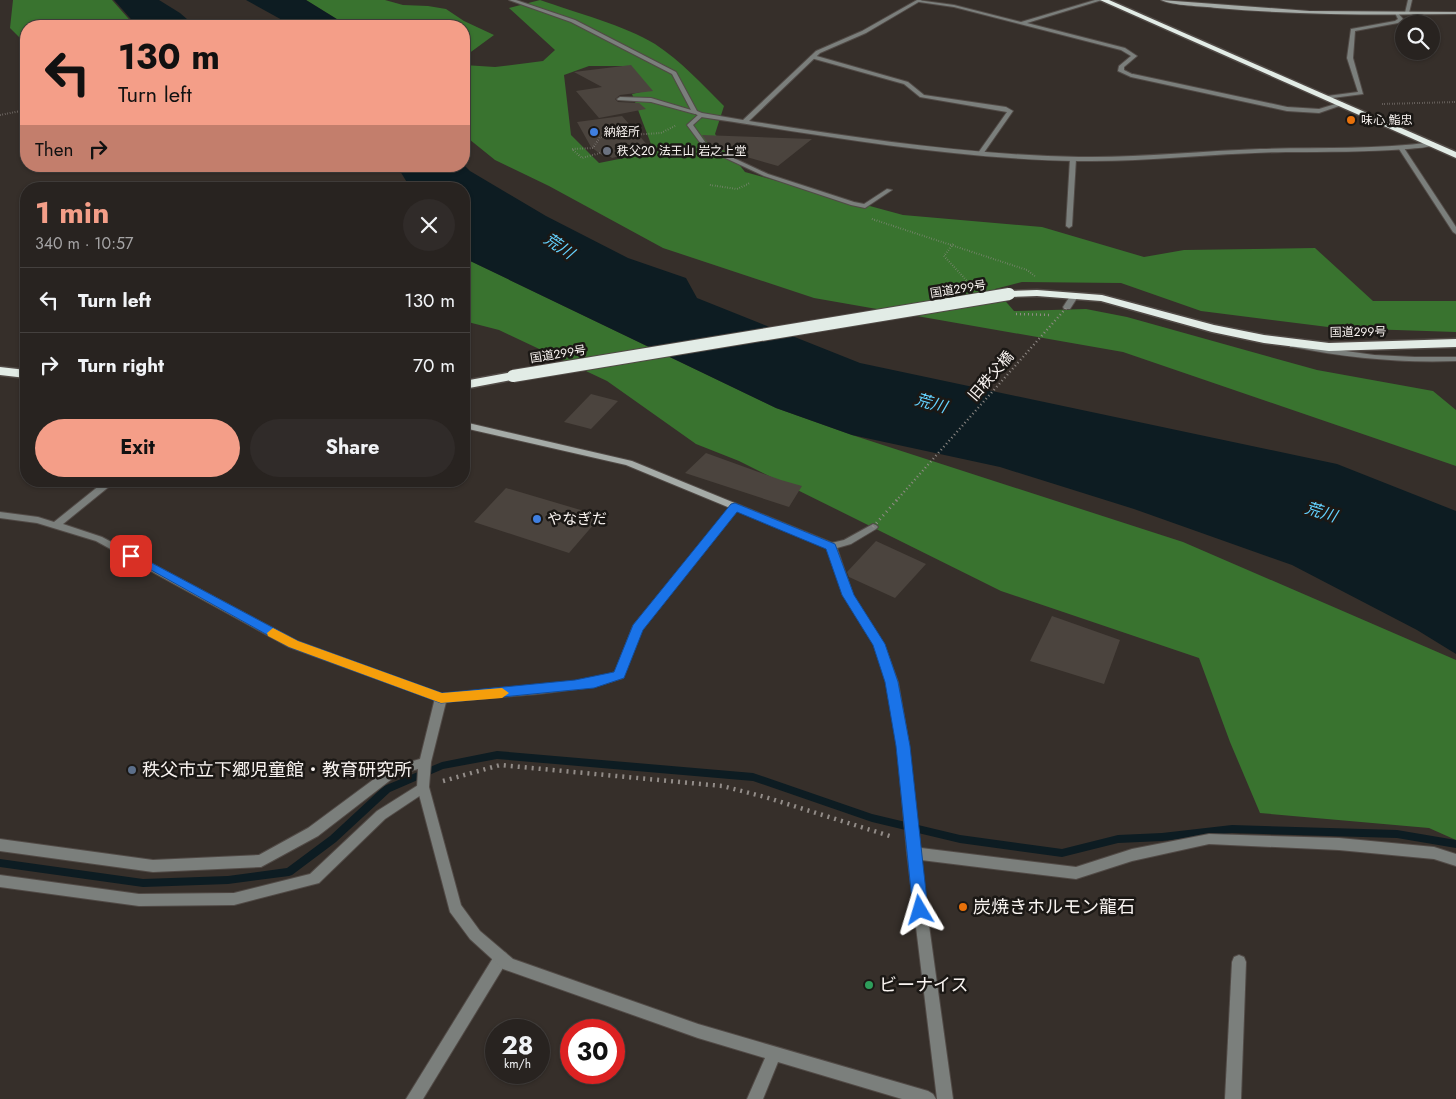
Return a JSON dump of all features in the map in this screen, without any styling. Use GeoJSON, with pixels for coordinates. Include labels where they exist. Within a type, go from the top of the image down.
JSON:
{"type":"FeatureCollection","features":[{"type":"Feature","properties":{"kind":"highway"},"geometry":{"type":"LineString","coordinates":[[1101,0],[1456,155]]}},
{"type":"Feature","properties":{"kind":"highway","name":"国道299号"},"geometry":{"type":"LineString","coordinates":[[470,384],[1009,294],[1058,294],[1102,298],[1264,340],[1342,347],[1456,342]]}},
{"type":"Feature","properties":{"kind":"highway"},"geometry":{"type":"LineString","coordinates":[[0,371],[20,373]]}},
{"type":"Feature","properties":{"kind":"street"},"geometry":{"type":"LineString","coordinates":[[511,0],[573,21],[674,73],[698,113]]}},
{"type":"Feature","properties":{"kind":"street"},"geometry":{"type":"LineString","coordinates":[[745,121],[813,57],[837,43],[864,32],[919,0],[954,6],[1132,53],[1134,56],[1121,67],[1121,71],[1133,76],[1287,109],[1318,111],[1342,104]]}},
{"type":"Feature","properties":{"kind":"street"},"geometry":{"type":"LineString","coordinates":[[1022,23],[1101,0]]}},
{"type":"Feature","properties":{"kind":"street"},"geometry":{"type":"LineString","coordinates":[[1163,0],[1210,7],[1287,12],[1456,13]]}},
{"type":"Feature","properties":{"kind":"street"},"geometry":{"type":"LineString","coordinates":[[1407,13],[1410,0]]}},
{"type":"Feature","properties":{"kind":"street"},"geometry":{"type":"LineString","coordinates":[[1327,98],[1361,93],[1350,58],[1353,30],[1396,22],[1401,19],[1397,13]]}},
{"type":"Feature","properties":{"kind":"street"},"geometry":{"type":"LineString","coordinates":[[813,57],[906,83],[922,96],[1010,111],[981,153]]}},
{"type":"Feature","properties":{"kind":"street"},"geometry":{"type":"LineString","coordinates":[[620,99],[650,100],[698,113],[872,143],[1073,159],[1309,150],[1402,149],[1433,144]]}},
{"type":"Feature","properties":{"kind":"street"},"geometry":{"type":"LineString","coordinates":[[698,113],[690,124],[706,146],[766,175],[853,204],[865,206],[889,190]]}},
{"type":"Feature","properties":{"kind":"street"},"geometry":{"type":"LineString","coordinates":[[1402,149],[1456,232]]}},
{"type":"Feature","properties":{"kind":"street"},"geometry":{"type":"LineString","coordinates":[[1069,226],[1073,159]]}},
{"type":"Feature","properties":{"kind":"street"},"geometry":{"type":"LineString","coordinates":[[1067,307],[1075,295]]}},
{"type":"Feature","properties":{"kind":"street"},"geometry":{"type":"LineString","coordinates":[[1264,340],[1322,352],[1456,359]]}},
{"type":"Feature","properties":{"kind":"street"},"geometry":{"type":"LineString","coordinates":[[470,426],[629,463],[831,546],[847,542],[873,527]]}},
{"type":"Feature","properties":{"kind":"street"},"geometry":{"type":"LineString","coordinates":[[55,526],[104,487]]}},
{"type":"Feature","properties":{"kind":"street"},"geometry":{"type":"LineString","coordinates":[[0,515],[38,520],[99,539],[293,644],[441,698],[594,683],[619,675],[637,628],[735,507]]}},
{"type":"Feature","properties":{"kind":"street"},"geometry":{"type":"LineString","coordinates":[[831,546],[848,595],[879,644],[892,682],[903,746],[913,848],[945,1099]]}},
{"type":"Feature","properties":{"kind":"street"},"geometry":{"type":"LineString","coordinates":[[441,698],[425,762],[423,787],[456,908],[475,935],[508,964],[698,1031],[928,1099]]}},
{"type":"Feature","properties":{"kind":"street"},"geometry":{"type":"LineString","coordinates":[[0,844],[153,866],[261,861],[313,832],[393,771],[425,762]]}},
{"type":"Feature","properties":{"kind":"street"},"geometry":{"type":"LineString","coordinates":[[0,881],[139,900],[234,900],[314,878],[381,815],[423,787]]}},
{"type":"Feature","properties":{"kind":"street"},"geometry":{"type":"LineString","coordinates":[[913,848],[1076,873],[1132,855],[1209,839],[1339,844],[1434,853],[1456,860]]}},
{"type":"Feature","properties":{"kind":"street"},"geometry":{"type":"LineString","coordinates":[[414,1099],[501,958]]}},
{"type":"Feature","properties":{"kind":"street"},"geometry":{"type":"LineString","coordinates":[[1233,1099],[1239,962]]}},
{"type":"Feature","properties":{"kind":"street"},"geometry":{"type":"LineString","coordinates":[[755,1099],[774,1054]]}},
{"type":"Feature","properties":{"kind":"path"},"geometry":{"type":"LineString","coordinates":[[1386,124],[1389,119],[1374,104],[1456,102]]}},
{"type":"Feature","properties":{"kind":"path"},"geometry":{"type":"LineString","coordinates":[[0,115],[20,111]]}},
{"type":"Feature","properties":{"kind":"path"},"geometry":{"type":"LineString","coordinates":[[600,137],[661,133],[676,126]]}},
{"type":"Feature","properties":{"kind":"path"},"geometry":{"type":"LineString","coordinates":[[593,148],[600,137]]}},
{"type":"Feature","properties":{"kind":"path"},"geometry":{"type":"LineString","coordinates":[[593,148],[596,154]]}},
{"type":"Feature","properties":{"kind":"path"},"geometry":{"type":"LineString","coordinates":[[593,148],[572,149],[582,158],[600,153]]}},
{"type":"Feature","properties":{"kind":"path"},"geometry":{"type":"LineString","coordinates":[[710,185],[737,189],[766,175]]}},
{"type":"Feature","properties":{"kind":"path"},"geometry":{"type":"LineString","coordinates":[[863,216],[953,244],[1027,270],[1058,294]]}},
{"type":"Feature","properties":{"kind":"path","name":"旧秩父橋"},"geometry":{"type":"LineString","coordinates":[[873,527],[1067,307]]}},
{"type":"Feature","properties":{"kind":"path"},"geometry":{"type":"LineString","coordinates":[[423,787],[500,765],[722,786],[749,791],[913,848]]}},
{"type":"Feature","properties":{"kind":"green space"},"geometry":{"type":"Polygon","coordinates":[[[13,0],[112,0],[130,20],[20,20],[20,38],[10,28],[13,0]]]}},
{"type":"Feature","properties":{"kind":"green space"},"geometry":{"type":"Polygon","coordinates":[[[306,0],[385,0],[403,5],[446,9],[462,20],[338,20],[306,0]]]}},
{"type":"Feature","properties":{"kind":"green space"},"geometry":{"type":"Polygon","coordinates":[[[540,0],[615,25],[655,44],[682,65],[724,106],[715,134],[745,172],[903,215],[1042,227],[1144,257],[1184,250],[1315,248],[1373,301],[1456,301],[1456,332],[1336,328],[1201,311],[1121,283],[1022,282],[995,289],[1014,311],[1086,309],[1127,317],[1317,370],[1433,391],[1456,410],[1456,466],[1123,352],[814,298],[663,248],[549,186],[495,160],[470,140],[470,65],[495,67],[543,61],[555,50],[509,8],[540,0]],[[589,66],[564,75],[571,135],[599,163],[654,152],[632,94],[645,91],[622,66],[589,66]]]}},
{"type":"Feature","properties":{"kind":"green space"},"geometry":{"type":"Polygon","coordinates":[[[470,24],[494,35],[470,53],[470,24]]]}},
{"type":"Feature","properties":{"kind":"green space"},"geometry":{"type":"Polygon","coordinates":[[[470,261],[776,408],[852,435],[1183,542],[1456,660],[1456,840],[1429,828],[1260,813],[1230,742],[1199,658],[1001,591],[739,461],[696,444],[607,381],[499,330],[470,323],[470,261]]]}},
{"type":"Feature","properties":{"kind":"water"},"geometry":{"type":"Polygon","coordinates":[[[114,0],[159,0],[188,20],[132,20],[114,0]]]}},
{"type":"Feature","properties":{"kind":"water"},"geometry":{"type":"Polygon","coordinates":[[[246,0],[306,0],[338,20],[282,20],[246,0]]]}},
{"type":"Feature","properties":{"kind":"water","name":"荒川"},"geometry":{"type":"Polygon","coordinates":[[[470,171],[546,216],[628,258],[686,278],[697,298],[860,363],[1337,464],[1456,511],[1456,654],[1417,630],[1292,565],[1134,509],[1000,467],[852,435],[776,408],[470,261],[470,182],[407,182],[401,172],[470,171]]]}},
{"type":"Feature","properties":{"kind":"building"},"geometry":{"type":"Polygon","coordinates":[[[631,65],[653,91],[620,95],[615,99],[618,102],[639,103],[646,109],[599,118],[576,91],[602,87],[574,72],[631,65]]]}},
{"type":"Feature","properties":{"kind":"building"},"geometry":{"type":"Polygon","coordinates":[[[622,116],[650,148],[612,158],[607,154],[603,156],[591,147],[577,122],[622,116]]]}},
{"type":"Feature","properties":{"kind":"building"},"geometry":{"type":"Polygon","coordinates":[[[702,135],[812,139],[778,166],[709,145],[702,135]]]}},
{"type":"Feature","properties":{"kind":"building"},"geometry":{"type":"Polygon","coordinates":[[[591,394],[618,401],[591,429],[564,422],[591,394]]]}},
{"type":"Feature","properties":{"kind":"building"},"geometry":{"type":"Polygon","coordinates":[[[706,453],[802,486],[789,507],[685,473],[706,453]]]}},
{"type":"Feature","properties":{"kind":"building","name":"やなぎだ"},"geometry":{"type":"Polygon","coordinates":[[[506,488],[601,516],[569,553],[474,522],[506,488]]]}},
{"type":"Feature","properties":{"kind":"building"},"geometry":{"type":"Polygon","coordinates":[[[876,541],[926,564],[895,598],[849,577],[847,572],[876,541]]]}},
{"type":"Feature","properties":{"kind":"building"},"geometry":{"type":"Polygon","coordinates":[[[1052,616],[1120,640],[1104,684],[1030,661],[1052,616]]]}},
{"type":"Feature","properties":{"kind":"waterway"},"geometry":{"type":"LineString","coordinates":[[0,863],[143,883],[228,880],[289,872],[333,839],[387,789],[442,766],[497,755],[753,777],[872,818],[960,839],[1062,853],[1118,839],[1162,837],[1232,829],[1397,834],[1456,844]]}},
{"type":"Feature","properties":{"kind":"slow traffic"},"geometry":{"type":"LineString","coordinates":[[273,633],[293,644],[441,698],[502,693]]}},
{"type":"Feature","properties":{"kind":"place","name":"味心 鮨忠"},"geometry":{"type":"Point","coordinates":[1351,120]}},
{"type":"Feature","properties":{"kind":"place","name":"納経所"},"geometry":{"type":"Point","coordinates":[594,132]}},
{"type":"Feature","properties":{"kind":"place","name":"秩父20 法王山 岩之上堂"},"geometry":{"type":"Point","coordinates":[607,151]}},
{"type":"Feature","properties":{"kind":"place","name":"やなぎだ"},"geometry":{"type":"Point","coordinates":[537,519]}},
{"type":"Feature","properties":{"kind":"place","name":"秩父市立下郷児童館・教育研究所"},"geometry":{"type":"Point","coordinates":[132,770]}},
{"type":"Feature","properties":{"kind":"place","name":"炭焼きホルモン龍石"},"geometry":{"type":"Point","coordinates":[963,907]}},
{"type":"Feature","properties":{"kind":"place","name":"ビーナイス"},"geometry":{"type":"Point","coordinates":[869,985]}},
{"type":"Feature","properties":{"kind":"route"},"geometry":{"type":"LineString","coordinates":[[131,556],[293,644],[441,698],[538,690],[594,683],[619,675],[637,628],[735,507],[831,546],[848,595],[879,644],[892,682],[903,746],[920,910]]}}]}
